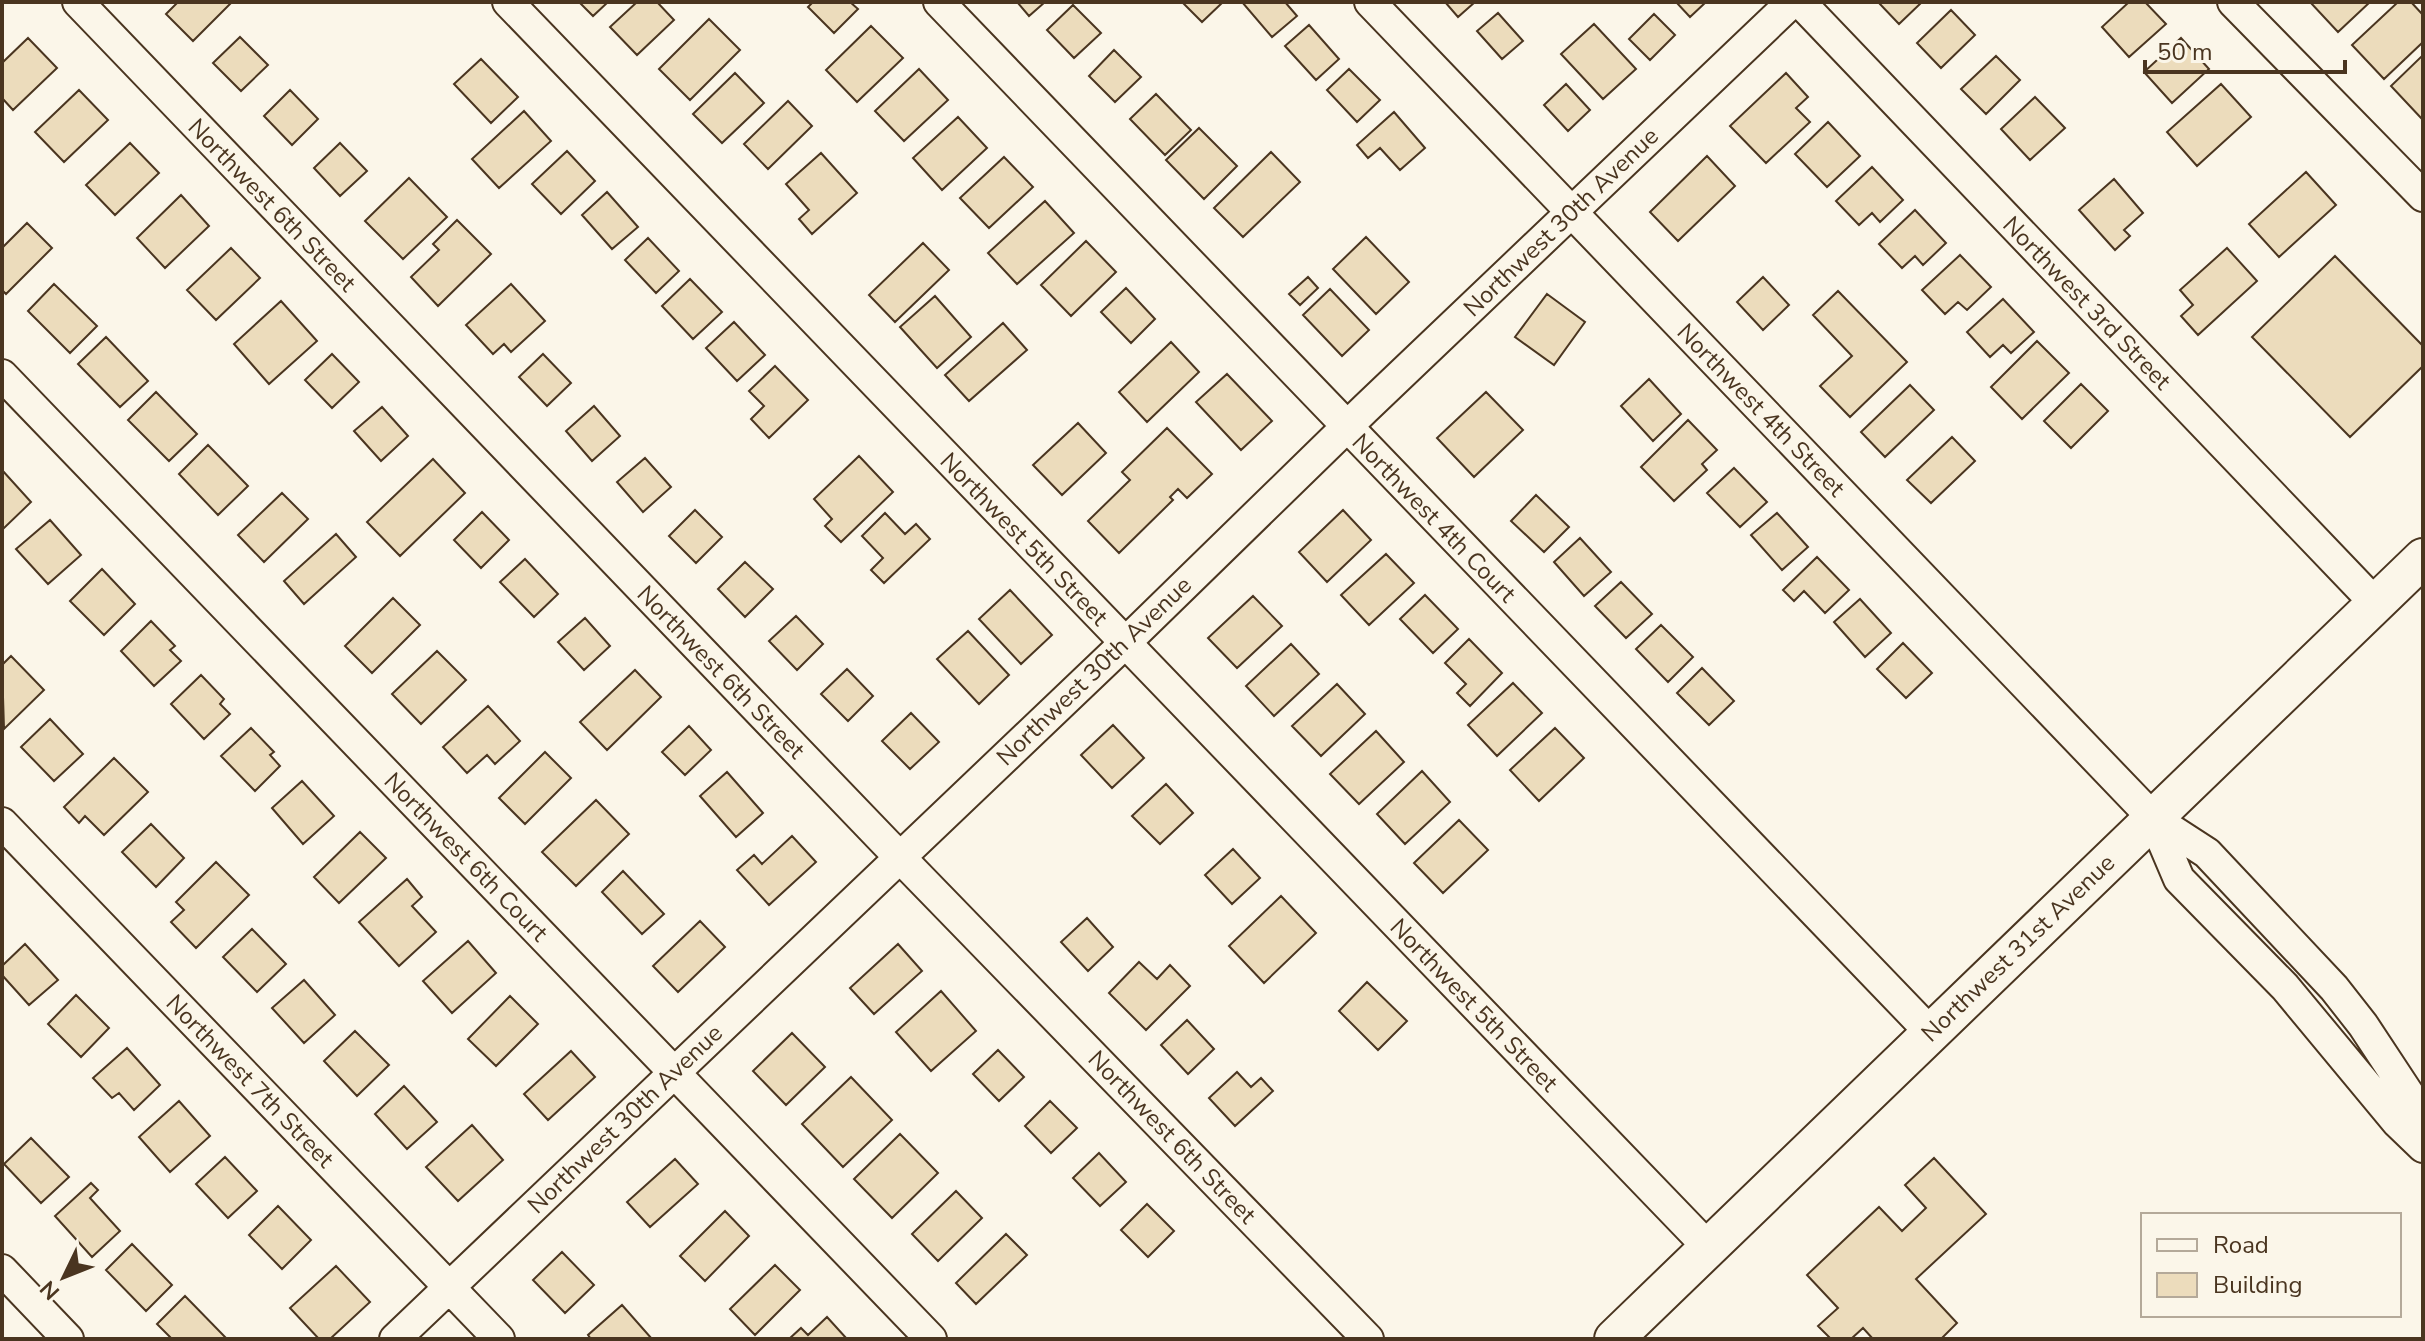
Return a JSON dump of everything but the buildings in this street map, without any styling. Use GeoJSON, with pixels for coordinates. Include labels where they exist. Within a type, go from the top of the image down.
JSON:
{"type":"FeatureCollection","features":[{"type":"Feature","properties":{"kind":"main road","name":"Northwest 31st Avenue"},"geometry":{"type":"LineString","coordinates":[[1614,1339],[2423,558]]}},
{"type":"Feature","properties":{"kind":"street","name":"Northwest 6th Street"},"geometry":{"type":"LineString","coordinates":[[78,2],[1368,1339]]}},
{"type":"Feature","properties":{"kind":"street","name":"Northwest 5th Street"},"geometry":{"type":"LineString","coordinates":[[508,2],[1708,1247]]}},
{"type":"Feature","properties":{"kind":"street","name":"Northwest 4th Court"},"geometry":{"type":"LineString","coordinates":[[939,2],[1931,1033]]}},
{"type":"Feature","properties":{"kind":"street","name":"Northwest 4th Street"},"geometry":{"type":"LineString","coordinates":[[1370,2],[2153,818]]}},
{"type":"Feature","properties":{"kind":"street","name":"Northwest 30th Avenue"},"geometry":{"type":"LineString","coordinates":[[395,1339],[1792,2]]}},
{"type":"Feature","properties":{"kind":"street","name":"Northwest 3rd Street"},"geometry":{"type":"LineString","coordinates":[[1800,2],[2375,603]]}},
{"type":"Feature","properties":{"kind":"street"},"geometry":{"type":"LineString","coordinates":[[2233,2],[2423,196]]}},
{"type":"Feature","properties":{"kind":"street","name":"Northwest 6th Court"},"geometry":{"type":"LineString","coordinates":[[2,375],[931,1339]]}},
{"type":"Feature","properties":{"kind":"street"},"geometry":{"type":"LineString","coordinates":[[2153,818],[2207,853],[2334,988],[2363,1025],[2423,1116]]}},
{"type":"Feature","properties":{"kind":"street"},"geometry":{"type":"LineString","coordinates":[[2153,818],[2179,879],[2285,987],[2397,1122],[2423,1147]]}},
{"type":"Feature","properties":{"kind":"street","name":"Northwest 7th Street"},"geometry":{"type":"LineString","coordinates":[[2,823],[499,1339]]}},
{"type":"Feature","properties":{"kind":"street"},"geometry":{"type":"LineString","coordinates":[[2,1270],[68,1339]]}}]}
